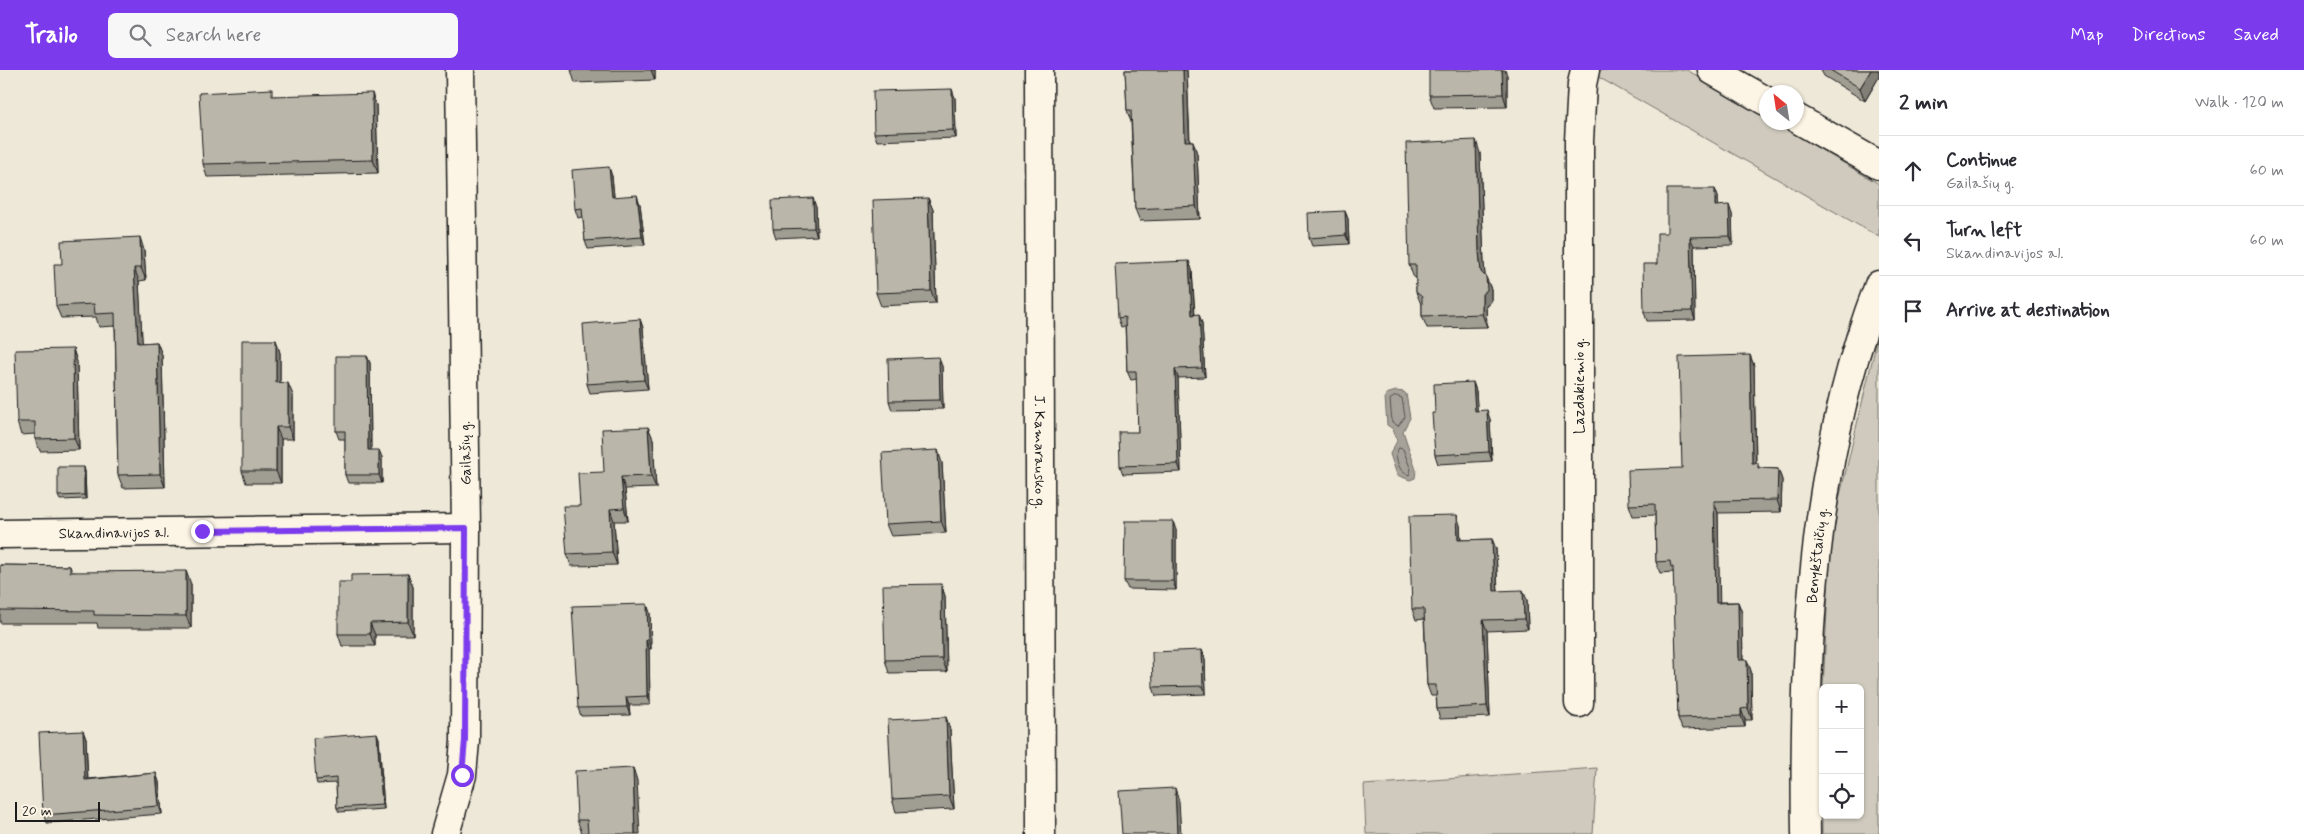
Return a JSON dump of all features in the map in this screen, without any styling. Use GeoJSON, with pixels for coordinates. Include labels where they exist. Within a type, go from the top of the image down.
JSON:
{"type":"FeatureCollection","features":[{"type":"Feature","properties":{"kind":"street","name":"Gailašių g."},"geometry":{"type":"LineString","coordinates":[[445,834],[462,775],[465,740],[466,528],[460,70]]}},
{"type":"Feature","properties":{"kind":"street","name":"J. Kamarausko g."},"geometry":{"type":"LineString","coordinates":[[1039,70],[1040,834]]}},
{"type":"Feature","properties":{"kind":"street","name":"Lazdakiemio g."},"geometry":{"type":"LineString","coordinates":[[1579,703],[1579,141],[1582,84],[1585,70]]}},
{"type":"Feature","properties":{"kind":"street"},"geometry":{"type":"LineString","coordinates":[[1712,70],[1759,97]]}},
{"type":"Feature","properties":{"kind":"street"},"geometry":{"type":"LineString","coordinates":[[1804,123],[1879,165]]}},
{"type":"Feature","properties":{"kind":"street","name":"Benykštaičių g."},"geometry":{"type":"LineString","coordinates":[[1806,834],[1808,640],[1812,580],[1822,506],[1844,399],[1879,285]]}},
{"type":"Feature","properties":{"kind":"street","name":"Skandinavijos al."},"geometry":{"type":"LineString","coordinates":[[0,534],[466,528]]}},
{"type":"Feature","properties":{"kind":"shaded area"},"geometry":{"type":"Polygon","coordinates":[[[1586,70],[1687,70],[1759,113],[1759,130],[1788,130],[1879,184],[1879,237],[1586,70]]]}},
{"type":"Feature","properties":{"kind":"shaded area"},"geometry":{"type":"Polygon","coordinates":[[[1879,332],[1879,834],[1822,834],[1822,819],[1864,819],[1864,684],[1823,684],[1831,533],[1879,332]]]}},
{"type":"Feature","properties":{"kind":"shaded area"},"geometry":{"type":"Polygon","coordinates":[[[1597,768],[1593,834],[1366,834],[1364,785],[1597,768]]]}},
{"type":"Feature","properties":{"kind":"water"},"geometry":{"type":"Polygon","coordinates":[[[1396,391],[1406,394],[1410,418],[1403,431],[1416,470],[1415,478],[1410,480],[1397,475],[1390,454],[1397,441],[1393,429],[1387,425],[1385,397],[1386,394],[1396,391]]]}},
{"type":"Feature","properties":{"kind":"building"},"geometry":{"type":"Polygon","coordinates":[[[1125,70],[1183,70],[1185,141],[1193,141],[1196,206],[1135,209],[1131,110],[1127,110],[1125,70]]]}},
{"type":"Feature","properties":{"kind":"building"},"geometry":{"type":"Polygon","coordinates":[[[1429,70],[1502,70],[1503,94],[1429,95],[1429,70]]]}},
{"type":"Feature","properties":{"kind":"building"},"geometry":{"type":"Polygon","coordinates":[[[1830,70],[1871,70],[1860,88],[1830,70]]]}},
{"type":"Feature","properties":{"kind":"building"},"geometry":{"type":"Polygon","coordinates":[[[272,89],[272,96],[372,93],[373,160],[203,164],[199,93],[272,89]]]}},
{"type":"Feature","properties":{"kind":"building"},"geometry":{"type":"Polygon","coordinates":[[[952,89],[953,130],[874,133],[873,91],[952,89]]]}},
{"type":"Feature","properties":{"kind":"building"},"geometry":{"type":"Polygon","coordinates":[[[1476,140],[1479,252],[1481,272],[1486,277],[1487,290],[1482,294],[1482,314],[1422,316],[1422,297],[1416,292],[1416,265],[1409,265],[1406,143],[1476,140]]]}},
{"type":"Feature","properties":{"kind":"building"},"geometry":{"type":"Polygon","coordinates":[[[609,167],[612,197],[637,195],[642,237],[585,241],[582,208],[575,209],[572,170],[609,167]]]}},
{"type":"Feature","properties":{"kind":"building"},"geometry":{"type":"Polygon","coordinates":[[[1667,189],[1715,189],[1715,206],[1729,205],[1730,236],[1690,237],[1692,311],[1644,312],[1643,264],[1657,264],[1657,233],[1667,233],[1667,189]]]}},
{"type":"Feature","properties":{"kind":"building"},"geometry":{"type":"Polygon","coordinates":[[[813,198],[814,228],[773,229],[772,200],[813,198]]]}},
{"type":"Feature","properties":{"kind":"building"},"geometry":{"type":"Polygon","coordinates":[[[928,198],[931,291],[876,293],[873,200],[928,198]]]}},
{"type":"Feature","properties":{"kind":"building"},"geometry":{"type":"Polygon","coordinates":[[[1345,211],[1346,235],[1309,238],[1308,213],[1345,211]]]}},
{"type":"Feature","properties":{"kind":"building"},"geometry":{"type":"Polygon","coordinates":[[[140,237],[141,268],[134,268],[138,343],[157,342],[160,474],[118,475],[115,313],[95,314],[94,304],[56,306],[54,264],[62,264],[61,241],[140,237]]]}},
{"type":"Feature","properties":{"kind":"building"},"geometry":{"type":"Polygon","coordinates":[[[1189,261],[1192,315],[1199,314],[1202,368],[1175,369],[1178,464],[1120,466],[1119,432],[1138,432],[1136,371],[1127,371],[1125,317],[1118,318],[1115,264],[1189,261]]]}},
{"type":"Feature","properties":{"kind":"building"},"geometry":{"type":"Polygon","coordinates":[[[640,319],[644,380],[587,384],[583,324],[640,319]]]}},
{"type":"Feature","properties":{"kind":"building"},"geometry":{"type":"Polygon","coordinates":[[[242,340],[276,340],[276,382],[288,383],[288,427],[276,427],[276,471],[242,471],[242,340]]]}},
{"type":"Feature","properties":{"kind":"building"},"geometry":{"type":"Polygon","coordinates":[[[73,349],[74,438],[35,439],[35,422],[17,422],[15,350],[73,349]]]}},
{"type":"Feature","properties":{"kind":"building"},"geometry":{"type":"Polygon","coordinates":[[[1750,355],[1752,463],[1758,463],[1758,468],[1778,469],[1777,500],[1714,501],[1716,603],[1738,602],[1739,660],[1747,660],[1748,708],[1741,709],[1741,716],[1678,718],[1673,567],[1671,567],[1670,561],[1656,562],[1655,504],[1629,505],[1628,470],[1682,468],[1679,357],[1750,355]]]}},
{"type":"Feature","properties":{"kind":"building"},"geometry":{"type":"Polygon","coordinates":[[[336,356],[367,356],[368,450],[379,450],[379,475],[345,475],[345,431],[336,431],[336,356]]]}},
{"type":"Feature","properties":{"kind":"building"},"geometry":{"type":"Polygon","coordinates":[[[939,357],[940,400],[889,401],[888,359],[939,357]]]}},
{"type":"Feature","properties":{"kind":"building"},"geometry":{"type":"Polygon","coordinates":[[[1473,382],[1475,411],[1487,410],[1489,452],[1435,455],[1432,413],[1435,413],[1434,384],[1473,382]]]}},
{"type":"Feature","properties":{"kind":"building"},"geometry":{"type":"Polygon","coordinates":[[[648,427],[651,476],[621,477],[624,508],[610,509],[612,552],[567,554],[563,506],[580,506],[578,473],[604,472],[602,429],[648,427]]]}},
{"type":"Feature","properties":{"kind":"building"},"geometry":{"type":"Polygon","coordinates":[[[938,450],[941,521],[886,524],[882,453],[938,450]]]}},
{"type":"Feature","properties":{"kind":"building"},"geometry":{"type":"Polygon","coordinates":[[[58,467],[84,467],[84,495],[58,496],[58,467]]]}},
{"type":"Feature","properties":{"kind":"building"},"geometry":{"type":"Polygon","coordinates":[[[1457,515],[1458,540],[1492,539],[1494,591],[1523,590],[1524,619],[1483,620],[1487,706],[1437,709],[1436,685],[1427,685],[1424,609],[1412,609],[1409,516],[1457,515]]]}},
{"type":"Feature","properties":{"kind":"building"},"geometry":{"type":"Polygon","coordinates":[[[1125,521],[1173,521],[1173,581],[1124,581],[1125,521]]]}},
{"type":"Feature","properties":{"kind":"building"},"geometry":{"type":"Polygon","coordinates":[[[0,565],[70,566],[70,572],[186,571],[186,616],[94,615],[94,611],[0,610],[0,565]]]}},
{"type":"Feature","properties":{"kind":"building"},"geometry":{"type":"Polygon","coordinates":[[[408,574],[408,622],[370,623],[370,634],[338,634],[338,582],[351,582],[351,575],[408,574]]]}},
{"type":"Feature","properties":{"kind":"building"},"geometry":{"type":"Polygon","coordinates":[[[941,584],[942,659],[885,660],[883,585],[941,584]]]}},
{"type":"Feature","properties":{"kind":"building"},"geometry":{"type":"Polygon","coordinates":[[[647,604],[647,696],[626,697],[627,707],[578,708],[572,606],[647,604]]]}},
{"type":"Feature","properties":{"kind":"building"},"geometry":{"type":"Polygon","coordinates":[[[1202,650],[1203,686],[1153,687],[1152,652],[1202,650]]]}},
{"type":"Feature","properties":{"kind":"building"},"geometry":{"type":"Polygon","coordinates":[[[946,717],[949,796],[892,799],[888,720],[946,717]]]}},
{"type":"Feature","properties":{"kind":"building"},"geometry":{"type":"Polygon","coordinates":[[[83,731],[85,780],[156,773],[159,806],[43,815],[39,733],[83,731]]]}},
{"type":"Feature","properties":{"kind":"building"},"geometry":{"type":"Polygon","coordinates":[[[377,733],[382,805],[337,808],[336,778],[316,780],[313,738],[377,733]]]}},
{"type":"Feature","properties":{"kind":"building"},"geometry":{"type":"Polygon","coordinates":[[[633,768],[635,834],[588,834],[587,820],[577,820],[575,771],[633,768]]]}},
{"type":"Feature","properties":{"kind":"building"},"geometry":{"type":"Polygon","coordinates":[[[1175,788],[1177,834],[1122,834],[1119,791],[1175,788]]]}},
{"type":"Feature","properties":{"kind":"route"},"geometry":{"type":"LineString","coordinates":[[202,531],[466,528],[465,740],[462,775]]}}]}
